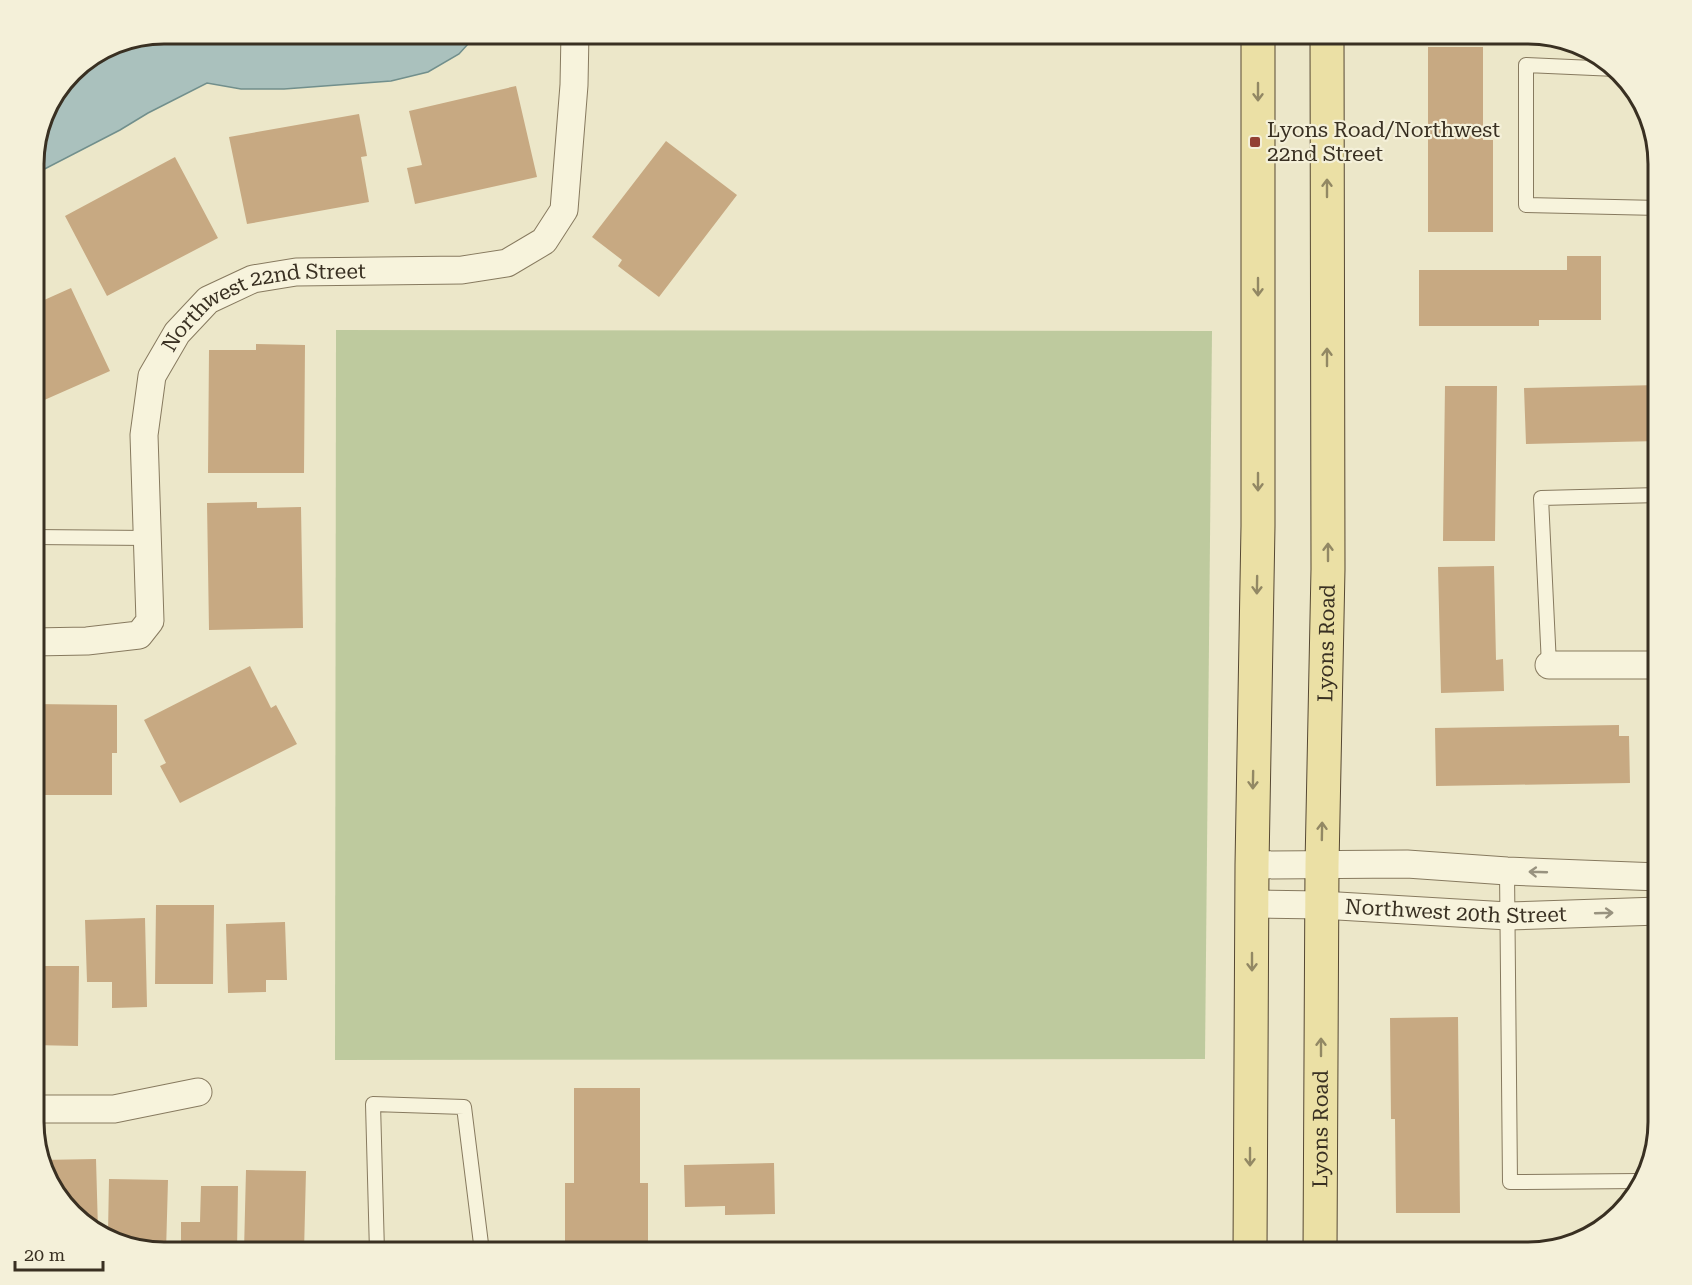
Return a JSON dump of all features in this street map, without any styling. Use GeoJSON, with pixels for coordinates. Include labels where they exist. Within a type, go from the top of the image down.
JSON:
{"type":"FeatureCollection","features":[{"type":"Feature","properties":{"kind":"main road"},"geometry":{"type":"LineString","coordinates":[[1250,1242],[1252,866],[1258,526],[1258,43]]}},
{"type":"Feature","properties":{"kind":"main road","name":"Lyons Road"},"geometry":{"type":"LineString","coordinates":[[1320,1242],[1321,905],[1328,569],[1327,43]]}},
{"type":"Feature","properties":{"kind":"street","name":"Northwest 22nd Street"},"geometry":{"type":"LineString","coordinates":[[44,642],[87,641],[139,635],[150,621],[144,435],[152,376],[177,333],[208,300],[253,279],[296,272],[462,270],[507,263],[544,241],[564,210],[574,85],[575,43]]}},
{"type":"Feature","properties":{"kind":"street"},"geometry":{"type":"LineString","coordinates":[[1549,665],[1648,665]]}},
{"type":"Feature","properties":{"kind":"street","name":"Northwest 20th Street"},"geometry":{"type":"LineString","coordinates":[[1252,866],[1407,864],[1648,877]]}},
{"type":"Feature","properties":{"kind":"street","name":"Northwest 20th Street"},"geometry":{"type":"LineString","coordinates":[[1252,904],[1321,905],[1508,916],[1648,911]]}},
{"type":"Feature","properties":{"kind":"street"},"geometry":{"type":"LineString","coordinates":[[44,1109],[114,1109],[198,1092]]}},
{"type":"Feature","properties":{"kind":"lane"},"geometry":{"type":"LineString","coordinates":[[1602,68],[1526,65],[1526,205],[1648,208]]}},
{"type":"Feature","properties":{"kind":"lane"},"geometry":{"type":"LineString","coordinates":[[1549,665],[1541,498],[1648,495]]}},
{"type":"Feature","properties":{"kind":"lane"},"geometry":{"type":"LineString","coordinates":[[44,537],[148,538]]}},
{"type":"Feature","properties":{"kind":"lane"},"geometry":{"type":"LineString","coordinates":[[1508,871],[1510,1182],[1632,1181]]}},
{"type":"Feature","properties":{"kind":"lane"},"geometry":{"type":"LineString","coordinates":[[378,1242],[373,1104],[464,1107],[481,1242]]}},
{"type":"Feature","properties":{"kind":"green space"},"geometry":{"type":"Polygon","coordinates":[[[336,330],[1212,331],[1205,1059],[335,1060],[336,330]]]}},
{"type":"Feature","properties":{"kind":"water"},"geometry":{"type":"Polygon","coordinates":[[[163,43],[469,43],[459,54],[428,72],[391,81],[284,89],[241,89],[207,83],[44,169],[48,132],[56,110],[64,97],[84,73],[110,56],[125,50],[163,43]]]}},
{"type":"Feature","properties":{"kind":"building"},"geometry":{"type":"Polygon","coordinates":[[[1428,47],[1483,47],[1483,140],[1493,140],[1493,232],[1428,232],[1428,47]]]}},
{"type":"Feature","properties":{"kind":"building"},"geometry":{"type":"Polygon","coordinates":[[[516,86],[537,177],[415,204],[407,168],[422,165],[409,111],[516,86]]]}},
{"type":"Feature","properties":{"kind":"building"},"geometry":{"type":"Polygon","coordinates":[[[359,114],[367,156],[361,157],[369,202],[247,224],[229,137],[359,114]]]}},
{"type":"Feature","properties":{"kind":"building"},"geometry":{"type":"Polygon","coordinates":[[[666,141],[737,195],[659,297],[618,266],[622,260],[592,237],[666,141]]]}},
{"type":"Feature","properties":{"kind":"building"},"geometry":{"type":"Polygon","coordinates":[[[175,157],[218,238],[107,296],[65,216],[175,157]]]}},
{"type":"Feature","properties":{"kind":"building"},"geometry":{"type":"Polygon","coordinates":[[[1567,256],[1601,256],[1601,320],[1539,320],[1539,326],[1419,326],[1419,270],[1567,270],[1567,256]]]}},
{"type":"Feature","properties":{"kind":"building"},"geometry":{"type":"Polygon","coordinates":[[[71,288],[110,371],[44,400],[44,300],[71,288]]]}},
{"type":"Feature","properties":{"kind":"building"},"geometry":{"type":"Polygon","coordinates":[[[256,344],[305,345],[304,473],[208,473],[209,350],[256,350],[256,344]]]}},
{"type":"Feature","properties":{"kind":"building"},"geometry":{"type":"Polygon","coordinates":[[[1648,385],[1648,441],[1526,444],[1524,388],[1648,385]]]}},
{"type":"Feature","properties":{"kind":"building"},"geometry":{"type":"Polygon","coordinates":[[[1445,386],[1497,386],[1495,541],[1443,541],[1445,386]]]}},
{"type":"Feature","properties":{"kind":"building"},"geometry":{"type":"Polygon","coordinates":[[[257,502],[257,508],[301,507],[303,628],[209,630],[207,503],[257,502]]]}},
{"type":"Feature","properties":{"kind":"building"},"geometry":{"type":"Polygon","coordinates":[[[1494,566],[1496,660],[1503,659],[1504,691],[1441,693],[1438,567],[1494,566]]]}},
{"type":"Feature","properties":{"kind":"building"},"geometry":{"type":"Polygon","coordinates":[[[250,666],[271,708],[276,705],[297,744],[180,803],[160,766],[166,763],[144,720],[250,666]]]}},
{"type":"Feature","properties":{"kind":"building"},"geometry":{"type":"Polygon","coordinates":[[[44,704],[117,705],[117,753],[112,753],[112,795],[44,795],[44,704]]]}},
{"type":"Feature","properties":{"kind":"building"},"geometry":{"type":"Polygon","coordinates":[[[1619,725],[1619,736],[1629,736],[1630,783],[1436,786],[1435,728],[1619,725]]]}},
{"type":"Feature","properties":{"kind":"building"},"geometry":{"type":"Polygon","coordinates":[[[156,905],[214,905],[213,984],[155,984],[156,905]]]}},
{"type":"Feature","properties":{"kind":"building"},"geometry":{"type":"Polygon","coordinates":[[[145,918],[147,1007],[112,1008],[112,982],[87,982],[85,920],[145,918]]]}},
{"type":"Feature","properties":{"kind":"building"},"geometry":{"type":"Polygon","coordinates":[[[285,922],[287,980],[266,980],[266,992],[228,993],[226,924],[285,922]]]}},
{"type":"Feature","properties":{"kind":"building"},"geometry":{"type":"Polygon","coordinates":[[[44,966],[79,966],[78,1046],[44,1045],[44,966]]]}},
{"type":"Feature","properties":{"kind":"building"},"geometry":{"type":"Polygon","coordinates":[[[1458,1017],[1460,1213],[1396,1213],[1395,1119],[1391,1119],[1390,1018],[1458,1017]]]}},
{"type":"Feature","properties":{"kind":"building"},"geometry":{"type":"Polygon","coordinates":[[[574,1088],[640,1088],[640,1183],[648,1183],[648,1242],[565,1242],[565,1183],[574,1183],[574,1088]]]}},
{"type":"Feature","properties":{"kind":"building"},"geometry":{"type":"Polygon","coordinates":[[[96,1159],[98,1222],[68,1195],[50,1160],[96,1159]]]}},
{"type":"Feature","properties":{"kind":"building"},"geometry":{"type":"Polygon","coordinates":[[[774,1163],[775,1214],[725,1215],[725,1206],[685,1207],[684,1165],[774,1163]]]}},
{"type":"Feature","properties":{"kind":"building"},"geometry":{"type":"Polygon","coordinates":[[[246,1170],[306,1171],[304,1242],[244,1242],[246,1170]]]}},
{"type":"Feature","properties":{"kind":"building"},"geometry":{"type":"Polygon","coordinates":[[[109,1179],[168,1180],[166,1242],[132,1237],[108,1228],[109,1179]]]}},
{"type":"Feature","properties":{"kind":"building"},"geometry":{"type":"Polygon","coordinates":[[[201,1186],[238,1186],[237,1242],[181,1242],[181,1222],[200,1222],[201,1186]]]}},
{"type":"Feature","properties":{"kind":"place","name":"Lyons Road/Northwest 22nd Street"},"geometry":{"type":"Point","coordinates":[1255,142]}}]}
